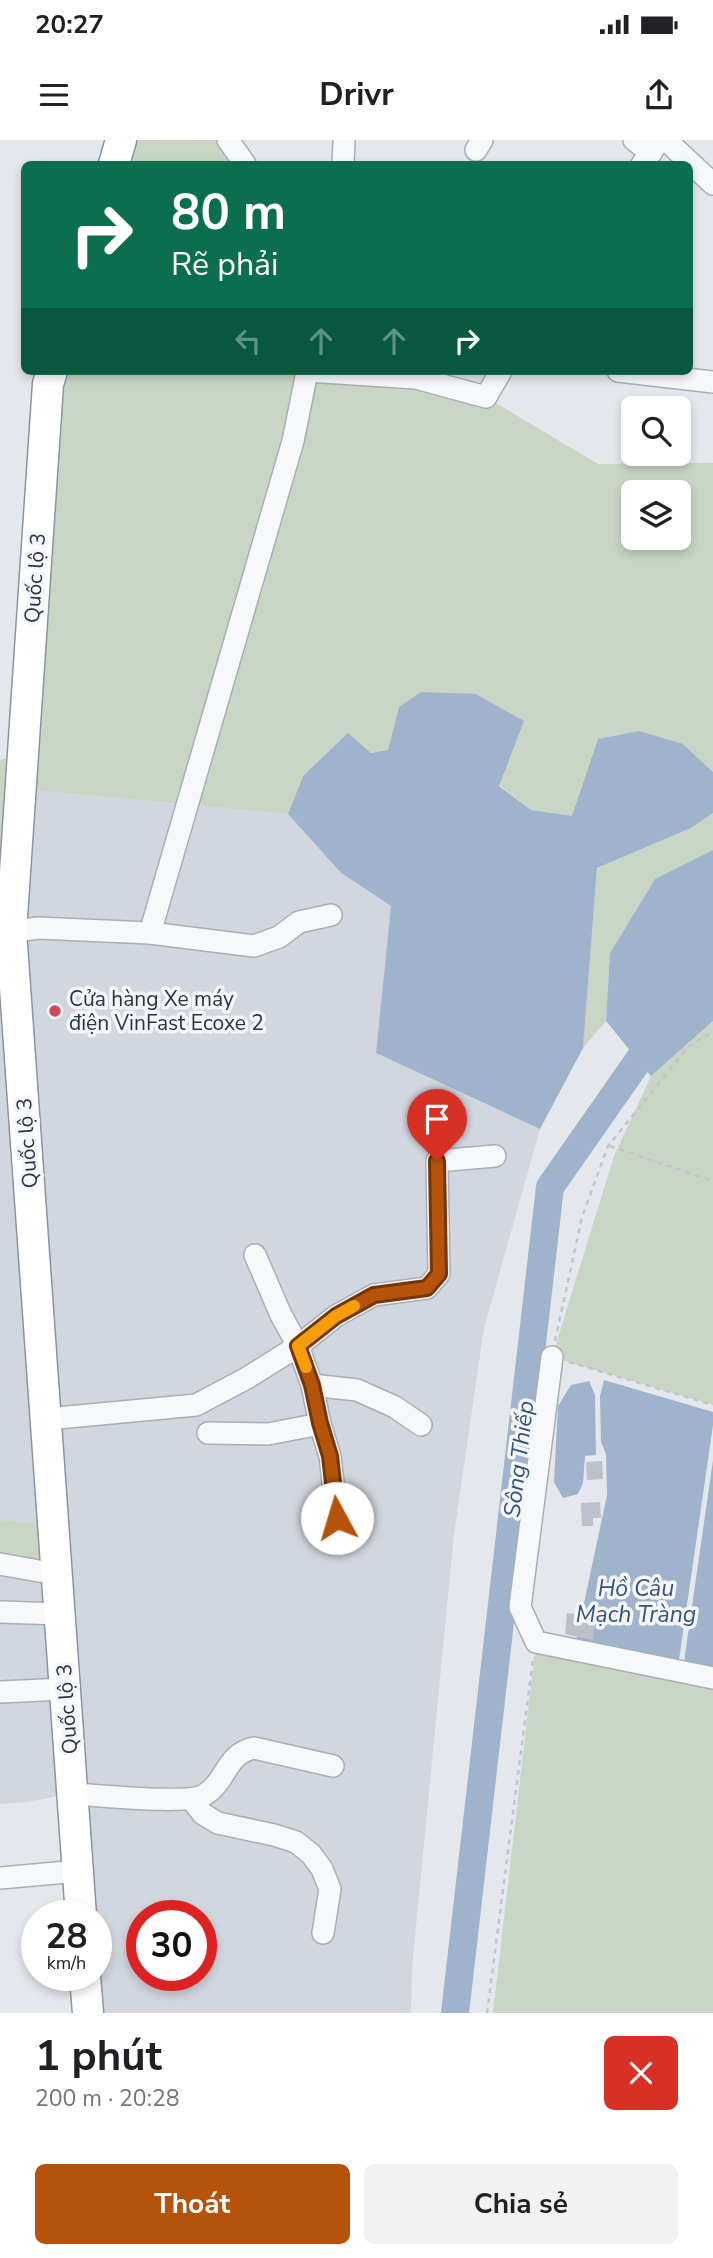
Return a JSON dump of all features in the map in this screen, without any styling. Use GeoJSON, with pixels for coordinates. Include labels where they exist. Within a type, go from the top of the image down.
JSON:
{"type":"FeatureCollection","features":[{"type":"Feature","properties":{"kind":"highway"},"geometry":{"type":"LineString","coordinates":[[115,161],[121,140]]}},
{"type":"Feature","properties":{"kind":"highway","name":"Quốc lộ 3"},"geometry":{"type":"LineString","coordinates":[[51,375],[6,932],[47,1419],[80,1900]]}},
{"type":"Feature","properties":{"kind":"highway"},"geometry":{"type":"LineString","coordinates":[[86,1991],[88,2013]]}},
{"type":"Feature","properties":{"kind":"street"},"geometry":{"type":"LineString","coordinates":[[228,140],[243,161]]}},
{"type":"Feature","properties":{"kind":"street"},"geometry":{"type":"LineString","coordinates":[[343,161],[344,140]]}},
{"type":"Feature","properties":{"kind":"street"},"geometry":{"type":"LineString","coordinates":[[634,140],[675,161]]}},
{"type":"Feature","properties":{"kind":"street"},"geometry":{"type":"LineString","coordinates":[[693,172],[713,184]]}},
{"type":"Feature","properties":{"kind":"street"},"geometry":{"type":"LineString","coordinates":[[150,933],[293,440],[306,375]]}},
{"type":"Feature","properties":{"kind":"street"},"geometry":{"type":"LineString","coordinates":[[362,375],[416,378],[486,397],[499,375]]}},
{"type":"Feature","properties":{"kind":"street"},"geometry":{"type":"LineString","coordinates":[[665,375],[712,379]]}},
{"type":"Feature","properties":{"kind":"street"},"geometry":{"type":"LineString","coordinates":[[6,932],[38,928],[150,933],[254,946],[279,937],[299,922],[331,915]]}},
{"type":"Feature","properties":{"kind":"street"},"geometry":{"type":"LineString","coordinates":[[47,1419],[196,1405],[247,1378],[298,1346],[336,1316],[374,1295],[427,1288],[439,1274],[437,1161],[495,1156]]}},
{"type":"Feature","properties":{"kind":"street"},"geometry":{"type":"LineString","coordinates":[[255,1255],[281,1315],[298,1346],[312,1385],[330,1456],[337,1518]]}},
{"type":"Feature","properties":{"kind":"street"},"geometry":{"type":"LineString","coordinates":[[552,1357],[520,1607],[536,1642],[713,1678]]}},
{"type":"Feature","properties":{"kind":"street"},"geometry":{"type":"LineString","coordinates":[[312,1385],[357,1390],[395,1407],[421,1425]]}},
{"type":"Feature","properties":{"kind":"street"},"geometry":{"type":"LineString","coordinates":[[208,1433],[268,1434],[320,1423]]}},
{"type":"Feature","properties":{"kind":"street"},"geometry":{"type":"LineString","coordinates":[[0,1564],[56,1574]]}},
{"type":"Feature","properties":{"kind":"street"},"geometry":{"type":"LineString","coordinates":[[0,1612],[60,1614]]}},
{"type":"Feature","properties":{"kind":"street"},"geometry":{"type":"LineString","coordinates":[[0,1692],[65,1689]]}},
{"type":"Feature","properties":{"kind":"street"},"geometry":{"type":"LineString","coordinates":[[73,1794],[192,1800],[213,1789],[241,1750],[254,1748],[333,1766]]}},
{"type":"Feature","properties":{"kind":"street"},"geometry":{"type":"LineString","coordinates":[[192,1800],[203,1814],[218,1823],[296,1842],[311,1854],[323,1869],[330,1889],[323,1933]]}},
{"type":"Feature","properties":{"kind":"street"},"geometry":{"type":"LineString","coordinates":[[0,1878],[78,1871]]}},
{"type":"Feature","properties":{"kind":"path"},"geometry":{"type":"LineString","coordinates":[[713,1032],[689,1046],[608,1146],[582,1217],[552,1357],[713,1405]]}},
{"type":"Feature","properties":{"kind":"path"},"geometry":{"type":"LineString","coordinates":[[608,1146],[713,1181]]}},
{"type":"Feature","properties":{"kind":"path"},"geometry":{"type":"LineString","coordinates":[[487,2013],[536,1642]]}},
{"type":"Feature","properties":{"kind":"shaded area"},"geometry":{"type":"Polygon","coordinates":[[[21,789],[288,814],[341,873],[391,906],[376,1053],[540,1129],[484,1328],[454,1534],[412,1968],[411,2013],[88,2013],[93,1991],[112,1991],[112,1900],[80,1900],[71,1794],[0,1804],[0,1564],[52,1524],[0,1520],[0,933],[21,789]]]}},
{"type":"Feature","properties":{"kind":"green space"},"geometry":{"type":"Polygon","coordinates":[[[121,140],[233,140],[245,161],[115,161],[121,140]]]}},
{"type":"Feature","properties":{"kind":"green space"},"geometry":{"type":"Polygon","coordinates":[[[52,375],[335,375],[486,397],[598,464],[691,466],[691,463],[713,463],[713,772],[683,744],[572,817],[531,810],[399,707],[388,750],[371,753],[348,734],[303,776],[288,814],[21,789],[17,848],[0,852],[0,760],[23,754],[52,375]]]}},
{"type":"Feature","properties":{"kind":"green space"},"geometry":{"type":"Polygon","coordinates":[[[713,813],[713,850],[655,879],[610,953],[606,1021],[583,1048],[597,868],[691,828],[713,813]]]}},
{"type":"Feature","properties":{"kind":"green space"},"geometry":{"type":"Polygon","coordinates":[[[713,1021],[713,1405],[552,1357],[614,1156],[651,1076],[713,1021]]]}},
{"type":"Feature","properties":{"kind":"green space"},"geometry":{"type":"Polygon","coordinates":[[[0,1520],[53,1524],[56,1574],[0,1564],[0,1520]]]}},
{"type":"Feature","properties":{"kind":"green space"},"geometry":{"type":"Polygon","coordinates":[[[536,1642],[713,1678],[713,2013],[493,2013],[536,1642]]]}},
{"type":"Feature","properties":{"kind":"water"},"geometry":{"type":"Polygon","coordinates":[[[421,692],[476,694],[524,721],[499,786],[531,810],[572,816],[598,739],[639,731],[683,744],[713,772],[713,813],[691,828],[597,868],[583,1048],[540,1129],[376,1053],[391,906],[341,873],[288,814],[303,776],[348,733],[371,753],[388,750],[399,707],[421,692]]]}},
{"type":"Feature","properties":{"kind":"water"},"geometry":{"type":"Polygon","coordinates":[[[713,850],[713,1021],[651,1076],[606,1021],[610,953],[655,879],[713,850]]]}},
{"type":"Feature","properties":{"kind":"water","name":"Hồ Câu Mạch Tràng"},"geometry":{"type":"Polygon","coordinates":[[[604,1380],[713,1412],[678,1667],[576,1641],[607,1495],[606,1454],[601,1442],[600,1396],[604,1380]]]}},
{"type":"Feature","properties":{"kind":"water"},"geometry":{"type":"Polygon","coordinates":[[[589,1381],[595,1395],[596,1455],[585,1456],[583,1483],[578,1494],[563,1498],[554,1482],[558,1406],[571,1385],[589,1381]]]}},
{"type":"Feature","properties":{"kind":"water"},"geometry":{"type":"Polygon","coordinates":[[[713,1460],[713,1675],[683,1669],[713,1460]]]}},
{"type":"Feature","properties":{"kind":"building"},"geometry":{"type":"Polygon","coordinates":[[[602,1461],[603,1479],[587,1480],[586,1462],[602,1461]]]}},
{"type":"Feature","properties":{"kind":"building"},"geometry":{"type":"Polygon","coordinates":[[[600,1502],[601,1518],[593,1518],[593,1526],[582,1526],[581,1503],[600,1502]]]}},
{"type":"Feature","properties":{"kind":"building"},"geometry":{"type":"Polygon","coordinates":[[[567,1613],[596,1617],[593,1640],[565,1634],[567,1613]]]}},
{"type":"Feature","properties":{"kind":"waterway","name":"Sông Thiếp"},"geometry":{"type":"LineString","coordinates":[[455,2013],[550,1187],[659,1031]]}},
{"type":"Feature","properties":{"kind":"slow traffic"},"geometry":{"type":"LineString","coordinates":[[306,1367],[298,1346],[336,1316],[354,1306]]}},
{"type":"Feature","properties":{"kind":"place","name":"Cửa hàng Xe máy điện VinFast Ecoxe 2"},"geometry":{"type":"Point","coordinates":[55,1011]}},
{"type":"Feature","properties":{"kind":"route"},"geometry":{"type":"LineString","coordinates":[[337,1518],[330,1456],[312,1385],[298,1346],[336,1316],[374,1295],[427,1288],[439,1274],[437,1161]]}}]}
